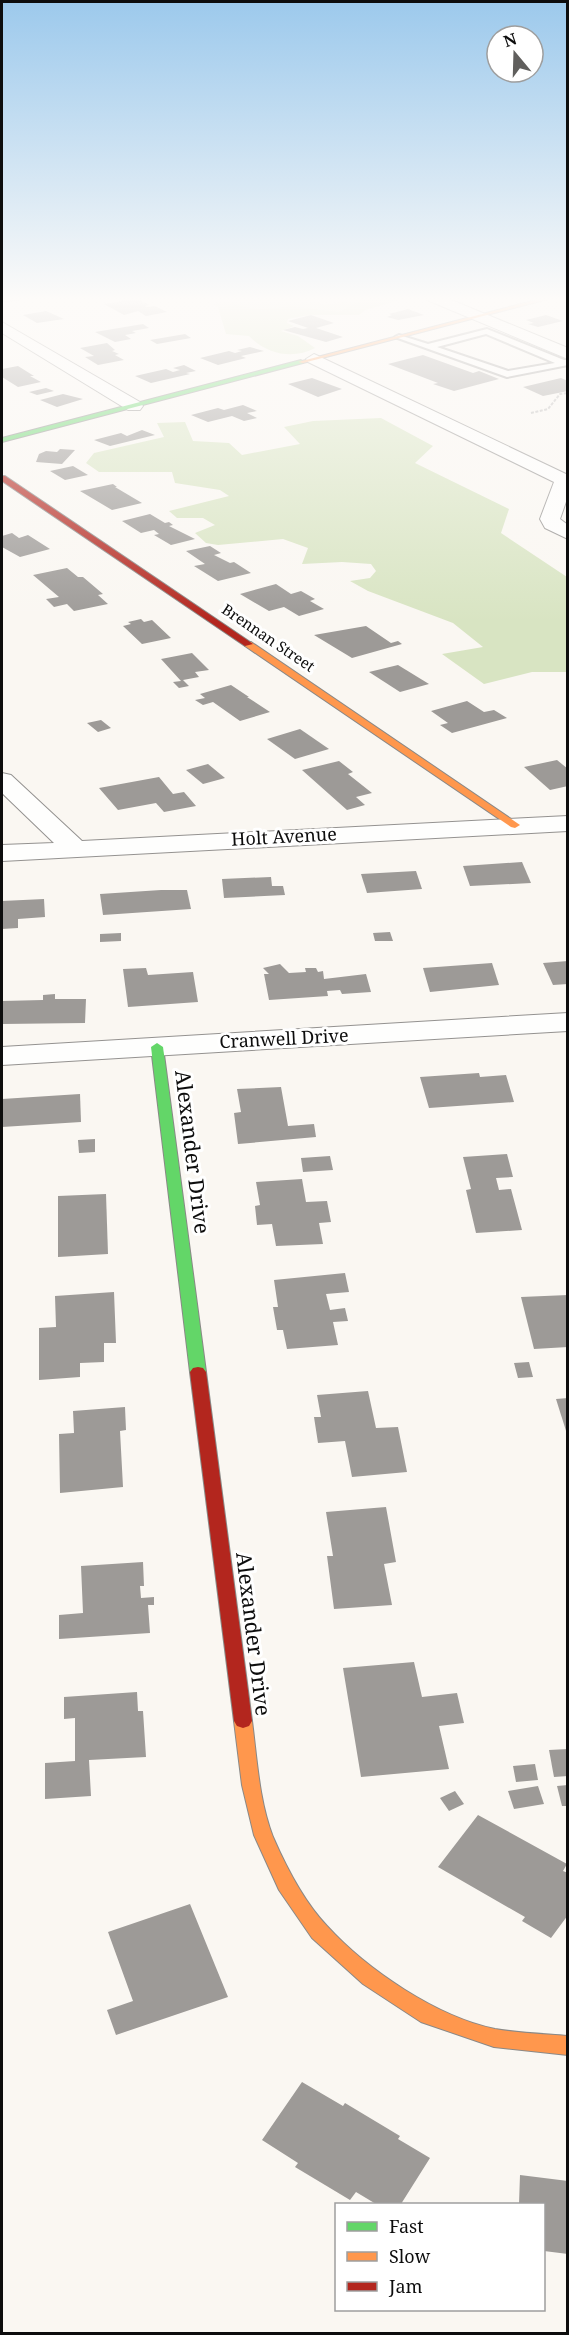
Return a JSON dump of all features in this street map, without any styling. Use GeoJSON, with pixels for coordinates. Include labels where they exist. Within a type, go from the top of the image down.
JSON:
{"type":"FeatureCollection","features":[{"type":"Feature","properties":{"kind":"street"},"geometry":{"type":"LineString","coordinates":[[2,440],[134,406]]}},
{"type":"Feature","properties":{"kind":"street"},"geometry":{"type":"LineString","coordinates":[[411,406],[566,481],[550,519],[552,524],[567,533]]}},
{"type":"Feature","properties":{"kind":"street","name":"Brennan Street"},"geometry":{"type":"LineString","coordinates":[[2,478],[515,825]]}},
{"type":"Feature","properties":{"kind":"street"},"geometry":{"type":"LineString","coordinates":[[2,780],[75,848]]}},
{"type":"Feature","properties":{"kind":"street","name":"Holt Avenue"},"geometry":{"type":"LineString","coordinates":[[2,853],[567,823]]}},
{"type":"Feature","properties":{"kind":"street","name":"Cranwell Drive"},"geometry":{"type":"LineString","coordinates":[[2,1056],[566,1027]]}},
{"type":"Feature","properties":{"kind":"street","name":"Alexander Drive"},"geometry":{"type":"LineString","coordinates":[[157,1047],[251,1785],[263,1835],[286,1884],[319,1932],[370,1978],[428,2015],[461,2027],[495,2038],[567,2046]]}},
{"type":"Feature","properties":{"kind":"path"},"geometry":{"type":"LineString","coordinates":[[531,413],[548,409],[550,406]]}},
{"type":"Feature","properties":{"kind":"green space"},"geometry":{"type":"Polygon","coordinates":[[[381,418],[433,446],[415,463],[509,509],[501,533],[567,577],[567,672],[532,672],[484,684],[442,654],[483,647],[453,623],[368,591],[350,581],[370,578],[376,571],[371,564],[342,562],[302,564],[308,548],[283,539],[218,545],[206,543],[195,533],[215,525],[203,518],[177,518],[169,511],[229,496],[220,490],[175,483],[172,472],[99,472],[86,463],[94,453],[164,437],[157,423],[185,422],[193,441],[229,443],[242,455],[300,444],[284,427],[313,421],[381,418]]]}},
{"type":"Feature","properties":{"kind":"building"},"geometry":{"type":"Polygon","coordinates":[[[245,406],[257,411],[247,413],[257,418],[244,421],[232,416],[208,422],[191,415],[218,408],[224,410],[245,406]]]}},
{"type":"Feature","properties":{"kind":"building"},"geometry":{"type":"Polygon","coordinates":[[[142,430],[155,435],[110,446],[94,440],[121,433],[127,436],[142,430]]]}},
{"type":"Feature","properties":{"kind":"building"},"geometry":{"type":"Polygon","coordinates":[[[60,449],[75,450],[62,464],[36,462],[39,454],[46,451],[57,452],[60,449]]]}},
{"type":"Feature","properties":{"kind":"building"},"geometry":{"type":"Polygon","coordinates":[[[73,466],[88,475],[65,480],[50,471],[73,466]]]}},
{"type":"Feature","properties":{"kind":"building"},"geometry":{"type":"Polygon","coordinates":[[[113,484],[142,503],[112,510],[80,491],[113,484]]]}},
{"type":"Feature","properties":{"kind":"building"},"geometry":{"type":"Polygon","coordinates":[[[150,514],[165,523],[169,522],[173,525],[169,526],[195,539],[171,545],[154,535],[159,534],[154,530],[141,533],[122,521],[150,514]]]}},
{"type":"Feature","properties":{"kind":"building"},"geometry":{"type":"Polygon","coordinates":[[[12,533],[19,538],[28,535],[50,549],[20,557],[2,547],[2,536],[12,533]]]}},
{"type":"Feature","properties":{"kind":"building"},"geometry":{"type":"Polygon","coordinates":[[[210,546],[221,553],[214,555],[230,563],[234,562],[251,573],[218,581],[194,566],[205,564],[186,551],[210,546]]]}},
{"type":"Feature","properties":{"kind":"building"},"geometry":{"type":"Polygon","coordinates":[[[67,568],[78,577],[83,577],[103,594],[98,595],[108,604],[74,611],[67,604],[54,607],[46,599],[59,597],[33,575],[67,568]]]}},
{"type":"Feature","properties":{"kind":"building"},"geometry":{"type":"Polygon","coordinates":[[[276,584],[291,594],[301,591],[315,599],[310,601],[324,609],[299,616],[284,607],[269,611],[240,594],[276,584]]]}},
{"type":"Feature","properties":{"kind":"building"},"geometry":{"type":"Polygon","coordinates":[[[141,619],[144,622],[152,620],[171,638],[142,644],[123,626],[131,624],[128,622],[141,619]]]}},
{"type":"Feature","properties":{"kind":"building"},"geometry":{"type":"Polygon","coordinates":[[[366,626],[391,643],[398,641],[402,644],[352,658],[314,635],[366,626]]]}},
{"type":"Feature","properties":{"kind":"building"},"geometry":{"type":"Polygon","coordinates":[[[192,653],[209,670],[195,672],[199,677],[183,680],[189,686],[179,688],[173,682],[181,681],[161,659],[192,653]]]}},
{"type":"Feature","properties":{"kind":"building"},"geometry":{"type":"Polygon","coordinates":[[[398,665],[429,684],[400,692],[369,672],[398,665]]]}},
{"type":"Feature","properties":{"kind":"building"},"geometry":{"type":"Polygon","coordinates":[[[231,685],[270,712],[240,721],[213,702],[203,705],[195,700],[205,698],[200,694],[231,685]]]}},
{"type":"Feature","properties":{"kind":"building"},"geometry":{"type":"Polygon","coordinates":[[[467,701],[484,712],[494,710],[507,718],[452,733],[440,725],[448,723],[431,711],[467,701]]]}},
{"type":"Feature","properties":{"kind":"building"},"geometry":{"type":"Polygon","coordinates":[[[101,720],[111,728],[98,732],[87,723],[101,720]]]}},
{"type":"Feature","properties":{"kind":"building"},"geometry":{"type":"Polygon","coordinates":[[[300,729],[329,749],[295,759],[267,739],[300,729]]]}},
{"type":"Feature","properties":{"kind":"building"},"geometry":{"type":"Polygon","coordinates":[[[557,760],[568,769],[568,786],[550,790],[524,767],[557,760]]]}},
{"type":"Feature","properties":{"kind":"building"},"geometry":{"type":"Polygon","coordinates":[[[339,761],[353,772],[348,774],[372,793],[356,797],[365,805],[347,810],[302,770],[339,761]]]}},
{"type":"Feature","properties":{"kind":"building"},"geometry":{"type":"Polygon","coordinates":[[[208,764],[225,778],[203,784],[186,770],[208,764]]]}},
{"type":"Feature","properties":{"kind":"building"},"geometry":{"type":"Polygon","coordinates":[[[159,777],[173,794],[184,792],[196,806],[164,812],[156,803],[118,810],[99,788],[159,777]]]}},
{"type":"Feature","properties":{"kind":"building"},"geometry":{"type":"Polygon","coordinates":[[[522,862],[531,883],[470,886],[463,866],[522,862]]]}},
{"type":"Feature","properties":{"kind":"building"},"geometry":{"type":"Polygon","coordinates":[[[416,871],[422,889],[367,893],[361,874],[416,871]]]}},
{"type":"Feature","properties":{"kind":"building"},"geometry":{"type":"Polygon","coordinates":[[[271,877],[272,886],[283,886],[285,895],[224,898],[222,879],[271,877]]]}},
{"type":"Feature","properties":{"kind":"building"},"geometry":{"type":"Polygon","coordinates":[[[187,890],[191,909],[103,915],[100,894],[187,890]]]}},
{"type":"Feature","properties":{"kind":"building"},"geometry":{"type":"Polygon","coordinates":[[[44,899],[45,917],[18,919],[18,928],[2,929],[2,901],[44,899]]]}},
{"type":"Feature","properties":{"kind":"building"},"geometry":{"type":"Polygon","coordinates":[[[390,932],[393,941],[375,941],[373,933],[390,932]]]}},
{"type":"Feature","properties":{"kind":"building"},"geometry":{"type":"Polygon","coordinates":[[[121,933],[121,941],[100,942],[100,934],[121,933]]]}},
{"type":"Feature","properties":{"kind":"building"},"geometry":{"type":"Polygon","coordinates":[[[568,961],[568,984],[553,985],[543,963],[568,961]]]}},
{"type":"Feature","properties":{"kind":"building"},"geometry":{"type":"Polygon","coordinates":[[[492,963],[499,985],[430,992],[423,968],[492,963]]]}},
{"type":"Feature","properties":{"kind":"building"},"geometry":{"type":"Polygon","coordinates":[[[280,964],[289,973],[306,972],[305,968],[316,968],[318,972],[323,971],[324,979],[366,974],[371,992],[342,994],[340,990],[327,991],[328,996],[269,1000],[264,974],[269,974],[263,968],[280,964]]]}},
{"type":"Feature","properties":{"kind":"building"},"geometry":{"type":"Polygon","coordinates":[[[146,968],[148,975],[193,972],[198,1002],[128,1007],[123,969],[146,968]]]}},
{"type":"Feature","properties":{"kind":"building"},"geometry":{"type":"Polygon","coordinates":[[[55,994],[55,999],[86,999],[85,1023],[2,1024],[2,1001],[43,1000],[43,995],[55,994]]]}},
{"type":"Feature","properties":{"kind":"building"},"geometry":{"type":"Polygon","coordinates":[[[479,1073],[480,1077],[506,1075],[514,1102],[429,1108],[420,1077],[479,1073]]]}},
{"type":"Feature","properties":{"kind":"building"},"geometry":{"type":"Polygon","coordinates":[[[281,1087],[288,1126],[314,1124],[316,1137],[238,1144],[234,1113],[241,1112],[237,1089],[281,1087]]]}},
{"type":"Feature","properties":{"kind":"building"},"geometry":{"type":"Polygon","coordinates":[[[80,1094],[81,1122],[2,1127],[2,1099],[80,1094]]]}},
{"type":"Feature","properties":{"kind":"building"},"geometry":{"type":"Polygon","coordinates":[[[95,1139],[95,1152],[79,1153],[78,1140],[95,1139]]]}},
{"type":"Feature","properties":{"kind":"building"},"geometry":{"type":"Polygon","coordinates":[[[507,1154],[513,1177],[496,1178],[499,1190],[511,1189],[522,1230],[476,1233],[466,1190],[471,1189],[463,1157],[507,1154]]]}},
{"type":"Feature","properties":{"kind":"building"},"geometry":{"type":"Polygon","coordinates":[[[330,1156],[333,1170],[303,1172],[301,1158],[330,1156]]]}},
{"type":"Feature","properties":{"kind":"building"},"geometry":{"type":"Polygon","coordinates":[[[302,1179],[306,1202],[327,1201],[331,1222],[319,1223],[323,1244],[276,1246],[272,1224],[257,1225],[255,1206],[260,1205],[256,1182],[302,1179]]]}},
{"type":"Feature","properties":{"kind":"building"},"geometry":{"type":"Polygon","coordinates":[[[106,1194],[108,1254],[58,1257],[58,1196],[106,1194]]]}},
{"type":"Feature","properties":{"kind":"building"},"geometry":{"type":"Polygon","coordinates":[[[345,1273],[349,1292],[326,1294],[330,1310],[345,1308],[348,1321],[333,1322],[338,1345],[287,1349],[283,1330],[277,1330],[273,1307],[278,1307],[274,1280],[345,1273]]]}},
{"type":"Feature","properties":{"kind":"building"},"geometry":{"type":"Polygon","coordinates":[[[114,1292],[116,1343],[104,1343],[104,1362],[80,1363],[80,1377],[39,1380],[39,1328],[56,1327],[55,1296],[114,1292]]]}},
{"type":"Feature","properties":{"kind":"building"},"geometry":{"type":"Polygon","coordinates":[[[568,1295],[568,1347],[534,1349],[521,1297],[568,1295]]]}},
{"type":"Feature","properties":{"kind":"building"},"geometry":{"type":"Polygon","coordinates":[[[529,1362],[533,1377],[518,1378],[514,1363],[529,1362]]]}},
{"type":"Feature","properties":{"kind":"building"},"geometry":{"type":"Polygon","coordinates":[[[368,1391],[376,1428],[398,1427],[407,1472],[352,1477],[345,1441],[318,1443],[314,1417],[321,1417],[317,1395],[368,1391]]]}},
{"type":"Feature","properties":{"kind":"building"},"geometry":{"type":"Polygon","coordinates":[[[568,1398],[568,1434],[567,1434],[556,1399],[568,1398]]]}},
{"type":"Feature","properties":{"kind":"building"},"geometry":{"type":"Polygon","coordinates":[[[125,1407],[126,1430],[120,1431],[123,1487],[60,1493],[59,1434],[74,1433],[73,1411],[125,1407]]]}},
{"type":"Feature","properties":{"kind":"building"},"geometry":{"type":"Polygon","coordinates":[[[386,1507],[396,1562],[384,1564],[392,1605],[334,1609],[327,1556],[333,1556],[326,1512],[386,1507]]]}},
{"type":"Feature","properties":{"kind":"building"},"geometry":{"type":"Polygon","coordinates":[[[143,1562],[144,1586],[140,1586],[141,1598],[154,1597],[154,1605],[148,1605],[150,1633],[59,1639],[59,1615],[83,1613],[81,1566],[143,1562]]]}},
{"type":"Feature","properties":{"kind":"building"},"geometry":{"type":"Polygon","coordinates":[[[414,1662],[422,1697],[457,1693],[464,1723],[439,1726],[449,1769],[361,1777],[343,1668],[414,1662]]]}},
{"type":"Feature","properties":{"kind":"building"},"geometry":{"type":"Polygon","coordinates":[[[137,1692],[138,1711],[143,1711],[146,1757],[89,1760],[91,1796],[45,1799],[45,1763],[75,1761],[75,1718],[64,1719],[64,1697],[137,1692]]]}},
{"type":"Feature","properties":{"kind":"building"},"geometry":{"type":"Polygon","coordinates":[[[568,1749],[568,1776],[554,1777],[549,1750],[568,1749]]]}},
{"type":"Feature","properties":{"kind":"building"},"geometry":{"type":"Polygon","coordinates":[[[535,1764],[538,1780],[516,1782],[513,1766],[535,1764]]]}},
{"type":"Feature","properties":{"kind":"building"},"geometry":{"type":"Polygon","coordinates":[[[568,1785],[568,1806],[562,1806],[557,1786],[568,1785]]]}},
{"type":"Feature","properties":{"kind":"building"},"geometry":{"type":"Polygon","coordinates":[[[538,1786],[544,1804],[514,1809],[508,1791],[538,1786]]]}},
{"type":"Feature","properties":{"kind":"building"},"geometry":{"type":"Polygon","coordinates":[[[455,1791],[464,1804],[449,1811],[440,1798],[455,1791]]]}},
{"type":"Feature","properties":{"kind":"building"},"geometry":{"type":"Polygon","coordinates":[[[478,1815],[567,1864],[563,1871],[568,1873],[568,1915],[551,1938],[522,1921],[525,1917],[438,1867],[478,1815]]]}},
{"type":"Feature","properties":{"kind":"building"},"geometry":{"type":"Polygon","coordinates":[[[190,1904],[228,1997],[116,2035],[107,2010],[133,2001],[108,1932],[190,1904]]]}},
{"type":"Feature","properties":{"kind":"building"},"geometry":{"type":"Polygon","coordinates":[[[302,2082],[343,2106],[345,2103],[400,2136],[398,2139],[430,2158],[402,2203],[374,2203],[356,2192],[350,2200],[295,2167],[298,2163],[262,2140],[302,2082]]]}},
{"type":"Feature","properties":{"kind":"building"},"geometry":{"type":"Polygon","coordinates":[[[520,2175],[568,2181],[568,2254],[545,2251],[545,2203],[519,2203],[520,2175]]]}},
{"type":"Feature","properties":{"kind":"traffic: fast"},"geometry":{"type":"LineString","coordinates":[[2,440],[132,406]]}},
{"type":"Feature","properties":{"kind":"traffic: fast"},"geometry":{"type":"LineString","coordinates":[[157,1047],[198,1372]]}},
{"type":"Feature","properties":{"kind":"traffic: slow"},"geometry":{"type":"LineString","coordinates":[[248,644],[515,825]]}},
{"type":"Feature","properties":{"kind":"traffic: slow"},"geometry":{"type":"LineString","coordinates":[[243,1721],[251,1785],[263,1835],[286,1884],[319,1932],[370,1978],[428,2015],[494,2038],[568,2046]]}},
{"type":"Feature","properties":{"kind":"traffic: jam"},"geometry":{"type":"LineString","coordinates":[[2,478],[248,644]]}},
{"type":"Feature","properties":{"kind":"traffic: jam"},"geometry":{"type":"LineString","coordinates":[[198,1372],[243,1721]]}}]}
